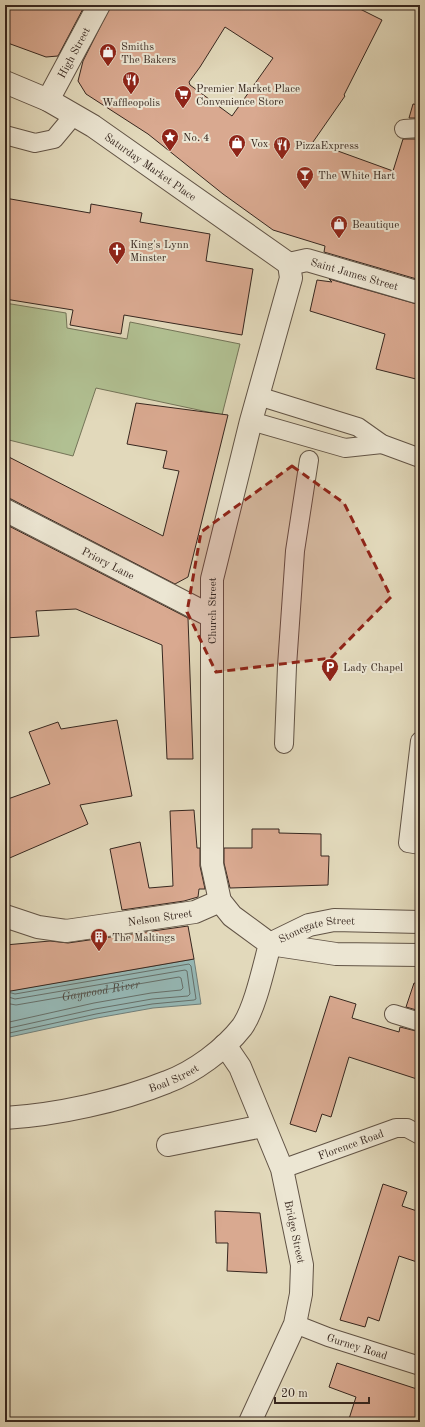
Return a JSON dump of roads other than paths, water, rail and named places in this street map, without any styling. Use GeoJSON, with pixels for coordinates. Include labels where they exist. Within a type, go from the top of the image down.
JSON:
{"type":"FeatureCollection","features":[{"type":"Feature","properties":{"kind":"street","name":"High Street"},"geometry":{"type":"LineString","coordinates":[[48,100],[99,5]]}},
{"type":"Feature","properties":{"kind":"street","name":"Saturday Market Place"},"geometry":{"type":"LineString","coordinates":[[5,82],[48,100],[92,126],[289,264]]}},
{"type":"Feature","properties":{"kind":"street","name":"Saint James Street"},"geometry":{"type":"LineString","coordinates":[[289,264],[307,260],[420,293]]}},
{"type":"Feature","properties":{"kind":"street","name":"Church Street"},"geometry":{"type":"LineString","coordinates":[[270,944],[232,916],[220,901],[212,864],[212,579],[250,421],[291,278],[289,264]]}},
{"type":"Feature","properties":{"kind":"street","name":"Priory Lane"},"geometry":{"type":"LineString","coordinates":[[5,510],[211,616]]}},
{"type":"Feature","properties":{"kind":"street","name":"Nelson Street"},"geometry":{"type":"LineString","coordinates":[[5,916],[38,927],[66,931],[195,912],[220,901]]}},
{"type":"Feature","properties":{"kind":"street","name":"Stonegate Street"},"geometry":{"type":"LineString","coordinates":[[270,944],[309,925],[334,920],[420,922]]}},
{"type":"Feature","properties":{"kind":"street","name":"Stonegate Street"},"geometry":{"type":"LineString","coordinates":[[270,944],[336,954],[420,956]]}},
{"type":"Feature","properties":{"kind":"street","name":"Boal Street"},"geometry":{"type":"LineString","coordinates":[[5,1118],[26,1117],[105,1102],[168,1082],[195,1067],[225,1045],[243,1026],[256,994],[270,944]]}},
{"type":"Feature","properties":{"kind":"street","name":"Bridge Street"},"geometry":{"type":"LineString","coordinates":[[225,1045],[240,1067],[282,1169],[302,1264],[301,1294],[296,1324],[250,1422]]}},
{"type":"Feature","properties":{"kind":"street"},"geometry":{"type":"LineString","coordinates":[[168,1145],[263,1126]]}},
{"type":"Feature","properties":{"kind":"lane"},"geometry":{"type":"LineString","coordinates":[[5,135],[35,143],[54,139],[74,115]]}},
{"type":"Feature","properties":{"kind":"lane"},"geometry":{"type":"LineString","coordinates":[[258,396],[358,427],[382,444],[420,458]]}},
{"type":"Feature","properties":{"kind":"lane"},"geometry":{"type":"LineString","coordinates":[[250,421],[345,448],[382,444]]}},
{"type":"Feature","properties":{"kind":"lane"},"geometry":{"type":"LineString","coordinates":[[284,744],[287,666],[295,551],[309,460]]}},
{"type":"Feature","properties":{"kind":"lane"},"geometry":{"type":"LineString","coordinates":[[420,741],[408,843],[420,844]]}},
{"type":"Feature","properties":{"kind":"lane"},"geometry":{"type":"LineString","coordinates":[[394,1014],[420,1022]]}},
{"type":"Feature","properties":{"kind":"lane","name":"Florence Road"},"geometry":{"type":"LineString","coordinates":[[282,1169],[396,1128],[407,1128],[420,1135]]}},
{"type":"Feature","properties":{"kind":"lane","name":"Gurney Road"},"geometry":{"type":"LineString","coordinates":[[296,1324],[328,1337],[420,1366]]}},
{"type":"Feature","properties":{"kind":"water","name":"Gaywood River"},"geometry":{"type":"Polygon","coordinates":[[[194,959],[201,1004],[153,1008],[97,1018],[5,1038],[5,986],[14,990],[194,959]]]}},
{"type":"Feature","properties":{"kind":"place","name":"Smiths The Bakers"},"geometry":{"type":"Point","coordinates":[108,67]}},
{"type":"Feature","properties":{"kind":"place","name":"Waffleopolis"},"geometry":{"type":"Point","coordinates":[131,95]}},
{"type":"Feature","properties":{"kind":"place","name":"Premier Market Place Convenience Store"},"geometry":{"type":"Point","coordinates":[183,109]}},
{"type":"Feature","properties":{"kind":"place","name":"No. 4"},"geometry":{"type":"Point","coordinates":[170,152]}},
{"type":"Feature","properties":{"kind":"place","name":"Vox"},"geometry":{"type":"Point","coordinates":[237,158]}},
{"type":"Feature","properties":{"kind":"place","name":"PizzaExpress"},"geometry":{"type":"Point","coordinates":[282,160]}},
{"type":"Feature","properties":{"kind":"place","name":"The White Hart"},"geometry":{"type":"Point","coordinates":[305,190]}},
{"type":"Feature","properties":{"kind":"place","name":"Beautique"},"geometry":{"type":"Point","coordinates":[339,239]}},
{"type":"Feature","properties":{"kind":"place","name":"King's Lynn Minster"},"geometry":{"type":"Point","coordinates":[117,265]}},
{"type":"Feature","properties":{"kind":"place","name":"Lady Chapel"},"geometry":{"type":"Point","coordinates":[330,682]}},
{"type":"Feature","properties":{"kind":"place","name":"The Maltings"},"geometry":{"type":"Point","coordinates":[99,952]}}]}
